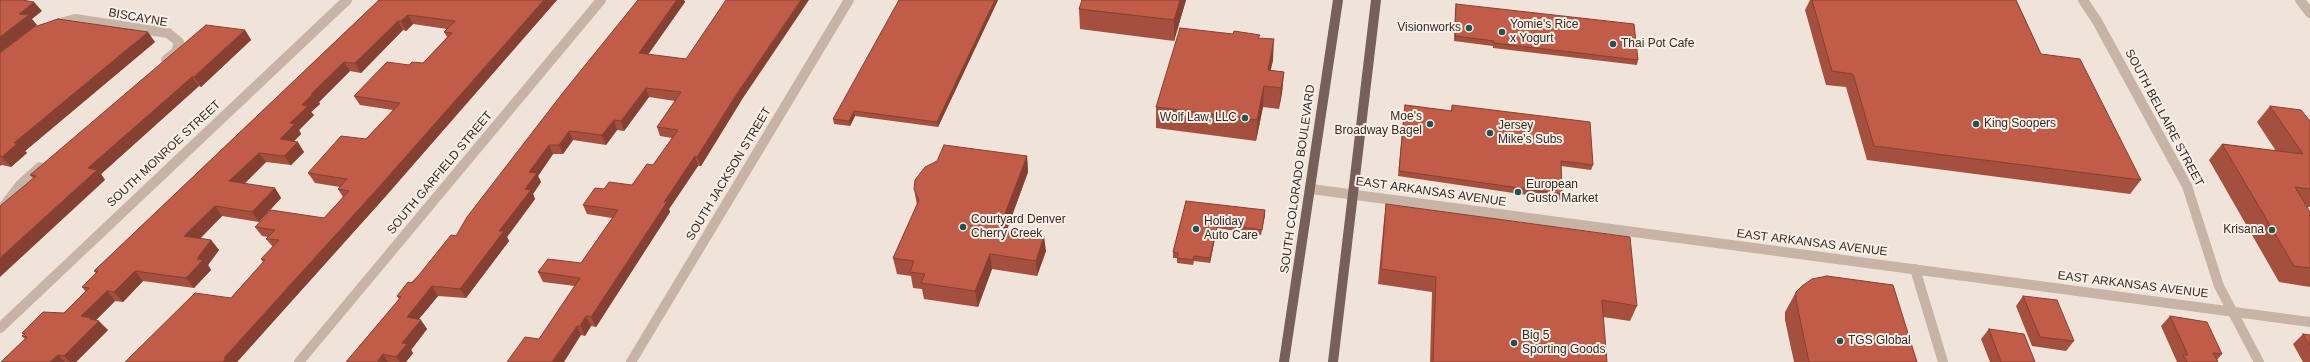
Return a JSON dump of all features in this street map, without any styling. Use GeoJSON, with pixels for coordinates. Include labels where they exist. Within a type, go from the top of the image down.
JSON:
{"type":"FeatureCollection","features":[{"type":"Feature","properties":{"kind":"main road","name":"SOUTH COLORADO BOULEVARD"},"geometry":{"type":"LineString","coordinates":[[1284,362],[1338,0]]}},
{"type":"Feature","properties":{"kind":"main road"},"geometry":{"type":"LineString","coordinates":[[1333,362],[1376,0]]}},
{"type":"Feature","properties":{"kind":"street","name":"SOUTH MONROE STREET"},"geometry":{"type":"LineString","coordinates":[[0,328],[347,0]]}},
{"type":"Feature","properties":{"kind":"street","name":"SOUTH GARFIELD STREET"},"geometry":{"type":"LineString","coordinates":[[299,362],[601,0]]}},
{"type":"Feature","properties":{"kind":"street","name":"SOUTH JACKSON STREET"},"geometry":{"type":"LineString","coordinates":[[631,362],[849,0]]}},
{"type":"Feature","properties":{"kind":"street","name":"SOUTH BELLAIRE STREET"},"geometry":{"type":"LineString","coordinates":[[2083,0],[2097,21],[2187,186],[2219,286],[2259,362]]}},
{"type":"Feature","properties":{"kind":"street"},"geometry":{"type":"LineString","coordinates":[[2300,0],[2310,13]]}},
{"type":"Feature","properties":{"kind":"street","name":"BISCAYNE"},"geometry":{"type":"LineString","coordinates":[[45,29],[75,19],[168,33],[179,42],[176,52],[158,67]]}},
{"type":"Feature","properties":{"kind":"street"},"geometry":{"type":"LineString","coordinates":[[0,211],[6,206],[20,185],[50,159]]}},
{"type":"Feature","properties":{"kind":"street","name":"EAST ARKANSAS AVENUE"},"geometry":{"type":"LineString","coordinates":[[1311,189],[2310,322]]}},
{"type":"Feature","properties":{"kind":"street"},"geometry":{"type":"LineString","coordinates":[[1915,269],[1943,362]]}},
{"type":"Feature","properties":{"kind":"building"},"geometry":{"type":"Polygon","coordinates":[[[0,0],[22,0],[34,2],[19,14],[29,15],[0,37],[0,0]]]}},
{"type":"Feature","properties":{"kind":"building"},"geometry":{"type":"Polygon","coordinates":[[[379,0],[544,0],[379,187],[224,358],[226,358],[223,362],[125,362],[195,293],[231,298],[265,260],[261,259],[279,240],[266,239],[275,230],[255,227],[271,210],[324,218],[349,191],[338,189],[347,179],[308,173],[341,136],[366,139],[400,103],[354,96],[387,62],[409,65],[412,62],[423,63],[452,33],[444,32],[455,21],[408,15],[401,21],[398,21],[355,63],[344,62],[311,94],[313,94],[302,105],[308,106],[290,123],[295,124],[280,139],[298,142],[284,156],[259,153],[229,181],[275,188],[252,212],[215,206],[184,236],[211,240],[197,259],[203,260],[186,278],[135,271],[114,292],[107,291],[81,316],[99,321],[64,356],[58,355],[50,362],[1,362],[27,337],[22,336],[25,334],[22,333],[43,312],[64,313],[89,288],[82,287],[98,271],[94,271],[379,0]]]}},
{"type":"Feature","properties":{"kind":"building"},"geometry":{"type":"Polygon","coordinates":[[[638,0],[677,0],[639,53],[686,59],[726,0],[801,0],[738,92],[697,157],[695,156],[664,202],[667,202],[591,317],[586,316],[580,326],[577,326],[552,362],[507,362],[525,337],[539,339],[580,278],[538,272],[548,259],[581,263],[618,210],[583,205],[595,188],[604,189],[609,182],[632,185],[647,164],[653,165],[678,130],[657,127],[681,92],[646,88],[621,121],[614,120],[602,135],[569,131],[559,145],[549,145],[529,172],[537,173],[525,189],[531,190],[499,231],[504,231],[460,289],[432,286],[407,317],[421,320],[402,343],[407,344],[396,357],[383,354],[377,362],[346,362],[401,297],[397,296],[408,282],[412,283],[451,235],[456,236],[467,217],[565,90],[638,0]]]}},
{"type":"Feature","properties":{"kind":"building"},"geometry":{"type":"Polygon","coordinates":[[[899,0],[995,0],[937,122],[854,111],[849,121],[833,119],[899,0]]]}},
{"type":"Feature","properties":{"kind":"building"},"geometry":{"type":"Polygon","coordinates":[[[1082,0],[1180,0],[1174,20],[1079,9],[1082,0]]]}},
{"type":"Feature","properties":{"kind":"building","name":"King Soopers"},"geometry":{"type":"Polygon","coordinates":[[[1812,0],[2016,0],[2041,54],[2080,59],[2141,180],[1874,146],[1853,74],[1832,71],[1812,0]]]}},
{"type":"Feature","properties":{"kind":"building"},"geometry":{"type":"Polygon","coordinates":[[[1456,4],[1634,24],[1638,60],[1494,43],[1494,41],[1455,36],[1456,4]]]}},
{"type":"Feature","properties":{"kind":"building"},"geometry":{"type":"Polygon","coordinates":[[[58,19],[148,32],[14,143],[18,143],[2,157],[0,156],[0,53],[34,27],[58,19]]]}},
{"type":"Feature","properties":{"kind":"building"},"geometry":{"type":"Polygon","coordinates":[[[206,25],[245,30],[194,77],[192,77],[88,168],[97,170],[0,258],[0,206],[36,176],[30,175],[206,25]]]}},
{"type":"Feature","properties":{"kind":"building"},"geometry":{"type":"Polygon","coordinates":[[[1180,28],[1233,34],[1234,31],[1260,35],[1258,38],[1274,39],[1268,70],[1284,72],[1281,88],[1264,86],[1257,120],[1156,107],[1180,28]]]}},
{"type":"Feature","properties":{"kind":"building"},"geometry":{"type":"Polygon","coordinates":[[[1405,105],[1452,111],[1452,105],[1590,122],[1593,165],[1561,161],[1562,194],[1399,171],[1405,105]]]}},
{"type":"Feature","properties":{"kind":"building"},"geometry":{"type":"Polygon","coordinates":[[[2270,106],[2301,110],[2310,121],[2310,189],[2295,187],[2310,212],[2310,268],[2294,266],[2222,144],[2303,154],[2270,106]]]}},
{"type":"Feature","properties":{"kind":"building","name":"Courtyard Denver Cherry Creek"},"geometry":{"type":"Polygon","coordinates":[[[944,145],[1027,156],[999,229],[1044,236],[1036,261],[990,254],[975,291],[921,283],[925,274],[910,272],[914,261],[893,258],[919,200],[914,189],[915,180],[925,167],[937,161],[944,145]]]}},
{"type":"Feature","properties":{"kind":"building"},"geometry":{"type":"Polygon","coordinates":[[[1186,201],[1265,210],[1262,230],[1218,223],[1210,258],[1194,256],[1193,260],[1177,258],[1178,253],[1173,252],[1186,201]]]}},
{"type":"Feature","properties":{"kind":"building"},"geometry":{"type":"Polygon","coordinates":[[[1386,204],[1630,237],[1637,306],[1602,300],[1607,362],[1433,362],[1436,277],[1381,269],[1386,204]]]}},
{"type":"Feature","properties":{"kind":"building","name":"TGS Global"},"geometry":{"type":"Polygon","coordinates":[[[1827,276],[1893,285],[1917,362],[1809,362],[1796,300],[1796,292],[1812,279],[1827,276]]]}},
{"type":"Feature","properties":{"kind":"building"},"geometry":{"type":"Polygon","coordinates":[[[2023,296],[2057,300],[2074,341],[2040,337],[2023,296]]]}},
{"type":"Feature","properties":{"kind":"building"},"geometry":{"type":"Polygon","coordinates":[[[2170,316],[2207,322],[2222,354],[2213,353],[2218,362],[2187,362],[2183,355],[2188,355],[2170,316]]]}},
{"type":"Feature","properties":{"kind":"building"},"geometry":{"type":"Polygon","coordinates":[[[1989,329],[2024,334],[2035,362],[2001,362],[1989,329]]]}},
{"type":"Feature","properties":{"kind":"building"},"geometry":{"type":"Polygon","coordinates":[[[2303,334],[2310,335],[2310,346],[2303,334]]]}},
{"type":"Feature","properties":{"kind":"place","name":"Visionworks"},"geometry":{"type":"Point","coordinates":[1469,28]}},
{"type":"Feature","properties":{"kind":"place","name":"Yomie's Rice x Yogurt"},"geometry":{"type":"Point","coordinates":[1502,32]}},
{"type":"Feature","properties":{"kind":"place","name":"Thai Pot Cafe"},"geometry":{"type":"Point","coordinates":[1613,44]}},
{"type":"Feature","properties":{"kind":"place","name":"Wolf Law, LLC"},"geometry":{"type":"Point","coordinates":[1245,118]}},
{"type":"Feature","properties":{"kind":"place","name":"Moe's Broadway Bagel"},"geometry":{"type":"Point","coordinates":[1430,124]}},
{"type":"Feature","properties":{"kind":"place","name":"King Soopers"},"geometry":{"type":"Point","coordinates":[1976,124]}},
{"type":"Feature","properties":{"kind":"place","name":"Jersey Mike's Subs"},"geometry":{"type":"Point","coordinates":[1490,133]}},
{"type":"Feature","properties":{"kind":"place","name":"European Gusto Market"},"geometry":{"type":"Point","coordinates":[1518,192]}},
{"type":"Feature","properties":{"kind":"place","name":"Courtyard Denver Cherry Creek"},"geometry":{"type":"Point","coordinates":[963,227]}},
{"type":"Feature","properties":{"kind":"place","name":"Holiday Auto Care"},"geometry":{"type":"Point","coordinates":[1196,229]}},
{"type":"Feature","properties":{"kind":"place","name":"Krisana"},"geometry":{"type":"Point","coordinates":[2272,230]}},
{"type":"Feature","properties":{"kind":"place","name":"TGS Global"},"geometry":{"type":"Point","coordinates":[1840,341]}},
{"type":"Feature","properties":{"kind":"place","name":"Big 5 Sporting Goods"},"geometry":{"type":"Point","coordinates":[1514,343]}}]}
